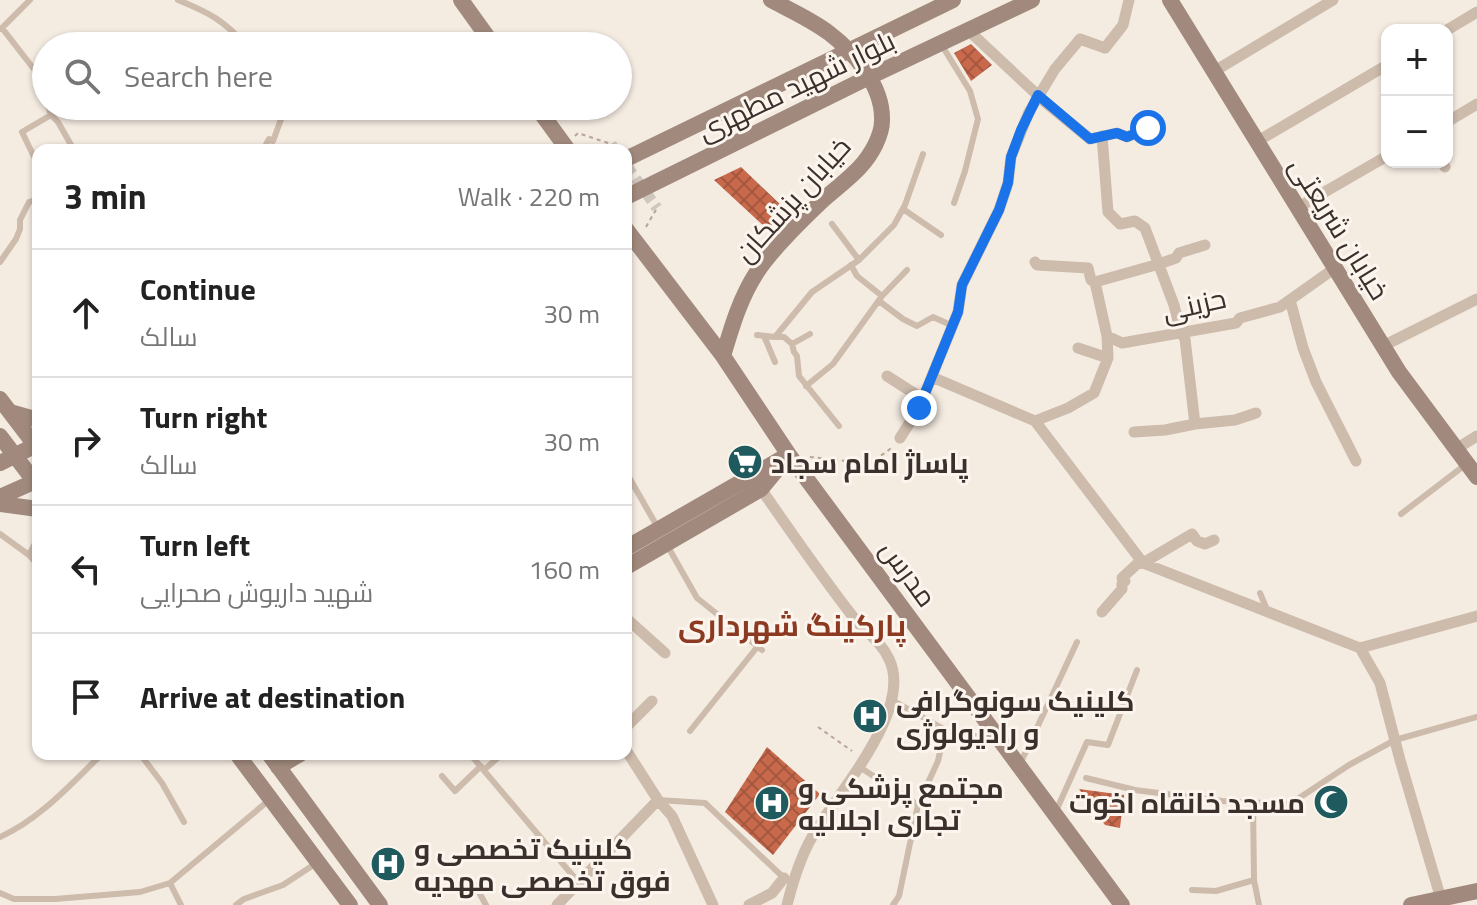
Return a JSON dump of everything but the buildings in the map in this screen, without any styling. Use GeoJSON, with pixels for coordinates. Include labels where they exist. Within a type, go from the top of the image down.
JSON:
{"type":"FeatureCollection","features":[{"type":"Feature","properties":{"kind":"main road"},"geometry":{"type":"LineString","coordinates":[[461,0],[484,32]]}},
{"type":"Feature","properties":{"kind":"main road","name":"خیابان پزشکان"},"geometry":{"type":"LineString","coordinates":[[723,356],[740,300],[759,269],[871,154],[883,119],[869,77],[849,50],[827,31],[771,0]]}},
{"type":"Feature","properties":{"kind":"main road","name":"بلوار شهید مطهری"},"geometry":{"type":"LineString","coordinates":[[632,156],[953,0]]}},
{"type":"Feature","properties":{"kind":"main road","name":"بلوار شهید مطهری"},"geometry":{"type":"LineString","coordinates":[[632,194],[1032,0]]}},
{"type":"Feature","properties":{"kind":"main road","name":"خیابان شریعتی"},"geometry":{"type":"LineString","coordinates":[[1170,0],[1399,372],[1472,470]]}},
{"type":"Feature","properties":{"kind":"main road"},"geometry":{"type":"LineString","coordinates":[[547,120],[564,144]]}},
{"type":"Feature","properties":{"kind":"main road"},"geometry":{"type":"LineString","coordinates":[[549,123],[555,144]]}},
{"type":"Feature","properties":{"kind":"main road","name":"مدرس"},"geometry":{"type":"LineString","coordinates":[[632,237],[723,356],[789,455],[1122,905]]}},
{"type":"Feature","properties":{"kind":"main road"},"geometry":{"type":"LineString","coordinates":[[632,254],[657,271]]}},
{"type":"Feature","properties":{"kind":"main road"},"geometry":{"type":"LineString","coordinates":[[5,405],[32,417]]}},
{"type":"Feature","properties":{"kind":"main road"},"geometry":{"type":"LineString","coordinates":[[5,405],[32,440]]}},
{"type":"Feature","properties":{"kind":"main road"},"geometry":{"type":"LineString","coordinates":[[0,436],[7,460],[32,479]]}},
{"type":"Feature","properties":{"kind":"main road"},"geometry":{"type":"LineString","coordinates":[[7,460],[32,448]]}},
{"type":"Feature","properties":{"kind":"main road"},"geometry":{"type":"LineString","coordinates":[[632,546],[662,537],[761,489],[789,455]]}},
{"type":"Feature","properties":{"kind":"main road"},"geometry":{"type":"LineString","coordinates":[[632,562],[662,537],[789,455]]}},
{"type":"Feature","properties":{"kind":"main road"},"geometry":{"type":"LineString","coordinates":[[0,497],[32,485]]}},
{"type":"Feature","properties":{"kind":"main road"},"geometry":{"type":"LineString","coordinates":[[0,504],[32,508]]}},
{"type":"Feature","properties":{"kind":"main road"},"geometry":{"type":"LineString","coordinates":[[242,760],[350,905]]}},
{"type":"Feature","properties":{"kind":"main road"},"geometry":{"type":"LineString","coordinates":[[287,760],[380,905]]}},
{"type":"Feature","properties":{"kind":"main road"},"geometry":{"type":"LineString","coordinates":[[1426,903],[1477,891]]}},
{"type":"Feature","properties":{"kind":"street"},"geometry":{"type":"LineString","coordinates":[[900,438],[919,408],[953,326],[962,285],[999,210],[1008,183],[1011,157],[1038,95],[1080,39],[1105,48],[1123,25],[1129,0]]}},
{"type":"Feature","properties":{"kind":"street"},"geometry":{"type":"LineString","coordinates":[[1213,72],[1333,0]]}},
{"type":"Feature","properties":{"kind":"street"},"geometry":{"type":"LineString","coordinates":[[1453,26],[1477,12]]}},
{"type":"Feature","properties":{"kind":"street"},"geometry":{"type":"LineString","coordinates":[[968,30],[1090,139],[1117,133],[1127,137],[1148,128]]}},
{"type":"Feature","properties":{"kind":"street"},"geometry":{"type":"LineString","coordinates":[[1256,142],[1381,69]]}},
{"type":"Feature","properties":{"kind":"street"},"geometry":{"type":"LineString","coordinates":[[1453,119],[1477,106]]}},
{"type":"Feature","properties":{"kind":"street"},"geometry":{"type":"LineString","coordinates":[[1102,136],[1108,212],[1120,224],[1135,221],[1145,228],[1185,339],[1195,424]]}},
{"type":"Feature","properties":{"kind":"street"},"geometry":{"type":"LineString","coordinates":[[1297,208],[1381,159]]}},
{"type":"Feature","properties":{"kind":"street"},"geometry":{"type":"LineString","coordinates":[[1095,282],[1159,264],[1176,258],[1179,253],[1205,245]]}},
{"type":"Feature","properties":{"kind":"street"},"geometry":{"type":"LineString","coordinates":[[1035,262],[1037,265],[1088,268],[1091,280],[1095,282],[1107,336],[1108,358],[1094,393],[1068,408],[1035,421]]}},
{"type":"Feature","properties":{"kind":"street","name":"حزینی"},"geometry":{"type":"LineString","coordinates":[[1107,336],[1122,343],[1236,323],[1240,318],[1280,307],[1335,268]]}},
{"type":"Feature","properties":{"kind":"street"},"geometry":{"type":"LineString","coordinates":[[1383,346],[1477,299]]}},
{"type":"Feature","properties":{"kind":"street"},"geometry":{"type":"LineString","coordinates":[[1290,300],[1316,382],[1356,461]]}},
{"type":"Feature","properties":{"kind":"street"},"geometry":{"type":"LineString","coordinates":[[1078,348],[1108,358]]}},
{"type":"Feature","properties":{"kind":"street"},"geometry":{"type":"LineString","coordinates":[[887,376],[923,399]]}},
{"type":"Feature","properties":{"kind":"street"},"geometry":{"type":"LineString","coordinates":[[932,377],[1035,421],[1143,563],[1360,648],[1477,616]]}},
{"type":"Feature","properties":{"kind":"street"},"geometry":{"type":"LineString","coordinates":[[1134,432],[1235,420],[1256,413]]}},
{"type":"Feature","properties":{"kind":"street"},"geometry":{"type":"LineString","coordinates":[[1456,449],[1477,436]]}},
{"type":"Feature","properties":{"kind":"street"},"geometry":{"type":"LineString","coordinates":[[761,489],[855,619],[884,649],[894,671],[887,717],[811,838],[787,905]]}},
{"type":"Feature","properties":{"kind":"street"},"geometry":{"type":"LineString","coordinates":[[1102,612],[1122,589],[1125,581],[1122,578],[1137,564],[1192,534],[1197,541],[1205,544],[1214,540]]}},
{"type":"Feature","properties":{"kind":"street"},"geometry":{"type":"LineString","coordinates":[[632,623],[665,653]]}},
{"type":"Feature","properties":{"kind":"street"},"geometry":{"type":"LineString","coordinates":[[1360,648],[1380,683],[1395,740],[1426,903]]}},
{"type":"Feature","properties":{"kind":"street"},"geometry":{"type":"LineString","coordinates":[[632,721],[652,701]]}},
{"type":"Feature","properties":{"kind":"street"},"geometry":{"type":"LineString","coordinates":[[632,759],[672,816],[713,905]]}},
{"type":"Feature","properties":{"kind":"street"},"geometry":{"type":"LineString","coordinates":[[557,905],[658,800]]}},
{"type":"Feature","properties":{"kind":"street"},"geometry":{"type":"LineString","coordinates":[[749,905],[772,893],[784,878]]}},
{"type":"Feature","properties":{"kind":"lane"},"geometry":{"type":"LineString","coordinates":[[30,0],[1,28],[32,67]]}},
{"type":"Feature","properties":{"kind":"lane"},"geometry":{"type":"LineString","coordinates":[[178,0],[215,16],[234,32]]}},
{"type":"Feature","properties":{"kind":"lane"},"geometry":{"type":"LineString","coordinates":[[941,43],[970,91],[978,119],[954,203]]}},
{"type":"Feature","properties":{"kind":"lane"},"geometry":{"type":"LineString","coordinates":[[32,153],[22,132],[42,120]]}},
{"type":"Feature","properties":{"kind":"lane"},"geometry":{"type":"LineString","coordinates":[[56,120],[71,144]]}},
{"type":"Feature","properties":{"kind":"lane"},"geometry":{"type":"LineString","coordinates":[[266,144],[269,139],[273,141],[281,120]]}},
{"type":"Feature","properties":{"kind":"lane"},"geometry":{"type":"LineString","coordinates":[[775,337],[812,292],[859,260],[894,225],[923,154]]}},
{"type":"Feature","properties":{"kind":"lane"},"geometry":{"type":"LineString","coordinates":[[0,262],[16,239],[20,220],[32,201]]}},
{"type":"Feature","properties":{"kind":"lane"},"geometry":{"type":"LineString","coordinates":[[903,209],[941,235]]}},
{"type":"Feature","properties":{"kind":"lane"},"geometry":{"type":"LineString","coordinates":[[832,224],[859,260]]}},
{"type":"Feature","properties":{"kind":"lane"},"geometry":{"type":"LineString","coordinates":[[851,265],[857,276],[903,319],[917,326],[933,317],[953,326]]}},
{"type":"Feature","properties":{"kind":"lane"},"geometry":{"type":"LineString","coordinates":[[806,386],[833,364],[880,298],[907,270]]}},
{"type":"Feature","properties":{"kind":"lane"},"geometry":{"type":"LineString","coordinates":[[792,344],[810,334]]}},
{"type":"Feature","properties":{"kind":"lane"},"geometry":{"type":"LineString","coordinates":[[775,362],[760,335],[784,337],[792,344],[799,376],[839,426]]}},
{"type":"Feature","properties":{"kind":"lane"},"geometry":{"type":"LineString","coordinates":[[1401,514],[1472,470]]}},
{"type":"Feature","properties":{"kind":"lane"},"geometry":{"type":"LineString","coordinates":[[632,483],[697,598],[760,648],[690,731]]}},
{"type":"Feature","properties":{"kind":"lane"},"geometry":{"type":"LineString","coordinates":[[0,534],[32,558]]}},
{"type":"Feature","properties":{"kind":"lane"},"geometry":{"type":"LineString","coordinates":[[29,555],[32,549]]}},
{"type":"Feature","properties":{"kind":"lane"},"geometry":{"type":"LineString","coordinates":[[1260,593],[1269,613]]}},
{"type":"Feature","properties":{"kind":"lane"},"geometry":{"type":"LineString","coordinates":[[1019,766],[1077,642]]}},
{"type":"Feature","properties":{"kind":"lane"},"geometry":{"type":"LineString","coordinates":[[1055,814],[1087,742],[1108,745],[1137,670]]}},
{"type":"Feature","properties":{"kind":"lane"},"geometry":{"type":"LineString","coordinates":[[892,700],[958,737],[996,735]]}},
{"type":"Feature","properties":{"kind":"lane"},"geometry":{"type":"LineString","coordinates":[[1086,778],[1135,790],[1222,801],[1290,804],[1349,765],[1395,740],[1477,717]]}},
{"type":"Feature","properties":{"kind":"lane"},"geometry":{"type":"LineString","coordinates":[[927,785],[938,761],[945,729]]}},
{"type":"Feature","properties":{"kind":"lane"},"geometry":{"type":"LineString","coordinates":[[0,837],[49,805],[96,760]]}},
{"type":"Feature","properties":{"kind":"lane"},"geometry":{"type":"LineString","coordinates":[[145,760],[184,822]]}},
{"type":"Feature","properties":{"kind":"lane"},"geometry":{"type":"LineString","coordinates":[[475,760],[579,883]]}},
{"type":"Feature","properties":{"kind":"lane"},"geometry":{"type":"LineString","coordinates":[[442,776],[455,791],[493,760]]}},
{"type":"Feature","properties":{"kind":"lane"},"geometry":{"type":"LineString","coordinates":[[861,762],[918,805],[899,896],[893,905]]}},
{"type":"Feature","properties":{"kind":"lane"},"geometry":{"type":"LineString","coordinates":[[0,893],[14,899],[55,899],[140,892],[170,883],[271,799]]}},
{"type":"Feature","properties":{"kind":"lane"},"geometry":{"type":"LineString","coordinates":[[658,800],[705,803],[784,878]]}},
{"type":"Feature","properties":{"kind":"lane"},"geometry":{"type":"LineString","coordinates":[[1253,802],[1254,880],[1259,905]]}},
{"type":"Feature","properties":{"kind":"lane"},"geometry":{"type":"LineString","coordinates":[[236,905],[283,885],[318,862]]}},
{"type":"Feature","properties":{"kind":"lane"},"geometry":{"type":"LineString","coordinates":[[1192,890],[1216,891],[1254,880]]}},
{"type":"Feature","properties":{"kind":"lane"},"geometry":{"type":"LineString","coordinates":[[170,883],[181,905]]}},
{"type":"Feature","properties":{"kind":"lane"},"geometry":{"type":"LineString","coordinates":[[475,885],[486,905]]}},
{"type":"Feature","properties":{"kind":"path"},"geometry":{"type":"LineString","coordinates":[[578,133],[611,144]]}},
{"type":"Feature","properties":{"kind":"path"},"geometry":{"type":"LineString","coordinates":[[648,225],[657,208]]}},
{"type":"Feature","properties":{"kind":"path"},"geometry":{"type":"LineString","coordinates":[[789,455],[872,460],[882,456],[900,438]]}},
{"type":"Feature","properties":{"kind":"path"},"geometry":{"type":"LineString","coordinates":[[818,727],[861,762]]}},
{"type":"Feature","properties":{"kind":"tunnel"},"geometry":{"type":"LineString","coordinates":[[632,173],[657,208]]}},
{"type":"Feature","properties":{"kind":"place","name":"پاساژ امام سجاد"},"geometry":{"type":"Point","coordinates":[745,462]}},
{"type":"Feature","properties":{"kind":"place","name":"کلینیک سونوگرافی و رادیولوژی"},"geometry":{"type":"Point","coordinates":[870,716]}},
{"type":"Feature","properties":{"kind":"place","name":"مسجد خانقاه اخوت"},"geometry":{"type":"Point","coordinates":[1331,802]}},
{"type":"Feature","properties":{"kind":"place","name":"مجتمع پزشکی و تجاری اجلالیه"},"geometry":{"type":"Point","coordinates":[772,803]}},
{"type":"Feature","properties":{"kind":"place","name":"کلینیک تخصصی و فوق تخصصی مهدیه"},"geometry":{"type":"Point","coordinates":[388,864]}},
{"type":"Feature","properties":{"kind":"district","name":"پارکینگ شهرداری"},"geometry":{"type":"Point","coordinates":[792,625]}},
{"type":"Feature","properties":{"kind":"route"},"geometry":{"type":"LineString","coordinates":[[919,408],[958,312],[962,285],[999,210],[1008,183],[1011,157],[1038,95],[1090,139],[1117,133],[1127,137],[1148,128]]}}]}
